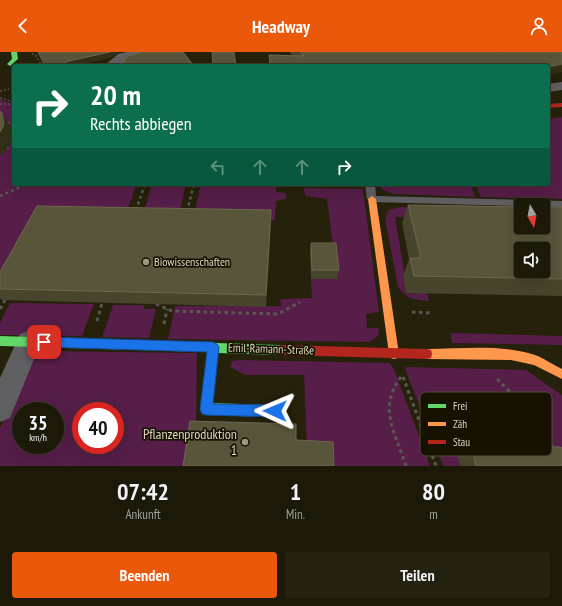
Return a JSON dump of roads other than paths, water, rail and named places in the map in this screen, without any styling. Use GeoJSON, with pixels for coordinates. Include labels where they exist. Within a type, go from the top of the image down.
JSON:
{"type":"FeatureCollection","features":[{"type":"Feature","properties":{"kind":"street"},"geometry":{"type":"LineString","coordinates":[[10,64],[15,59],[14,52]]}},
{"type":"Feature","properties":{"kind":"street"},"geometry":{"type":"LineString","coordinates":[[114,64],[123,57],[142,52]]}},
{"type":"Feature","properties":{"kind":"street"},"geometry":{"type":"LineString","coordinates":[[0,61],[10,64]]}},
{"type":"Feature","properties":{"kind":"street"},"geometry":{"type":"LineString","coordinates":[[10,64],[12,70]]}},
{"type":"Feature","properties":{"kind":"street"},"geometry":{"type":"LineString","coordinates":[[550,88],[562,86]]}},
{"type":"Feature","properties":{"kind":"street"},"geometry":{"type":"LineString","coordinates":[[550,106],[562,105]]}},
{"type":"Feature","properties":{"kind":"street"},"geometry":{"type":"LineString","coordinates":[[372,199],[394,354]]}},
{"type":"Feature","properties":{"kind":"street","name":"Emil-Ramann-Straße"},"geometry":{"type":"LineString","coordinates":[[0,341],[394,354],[508,355],[535,360],[560,375]]}},
{"type":"Feature","properties":{"kind":"street"},"geometry":{"type":"LineString","coordinates":[[0,408],[29,342]]}},
{"type":"Feature","properties":{"kind":"street"},"geometry":{"type":"LineString","coordinates":[[213,347],[206,409],[275,411]]}},
{"type":"Feature","properties":{"kind":"lane"},"geometry":{"type":"LineString","coordinates":[[370,186],[372,199],[562,204]]}},
{"type":"Feature","properties":{"kind":"place","name":"Biowissenschaften"},"geometry":{"type":"Point","coordinates":[146,262]}},
{"type":"Feature","properties":{"kind":"place","name":"Pflanzenproduktion 1"},"geometry":{"type":"Point","coordinates":[245,442]}}]}
